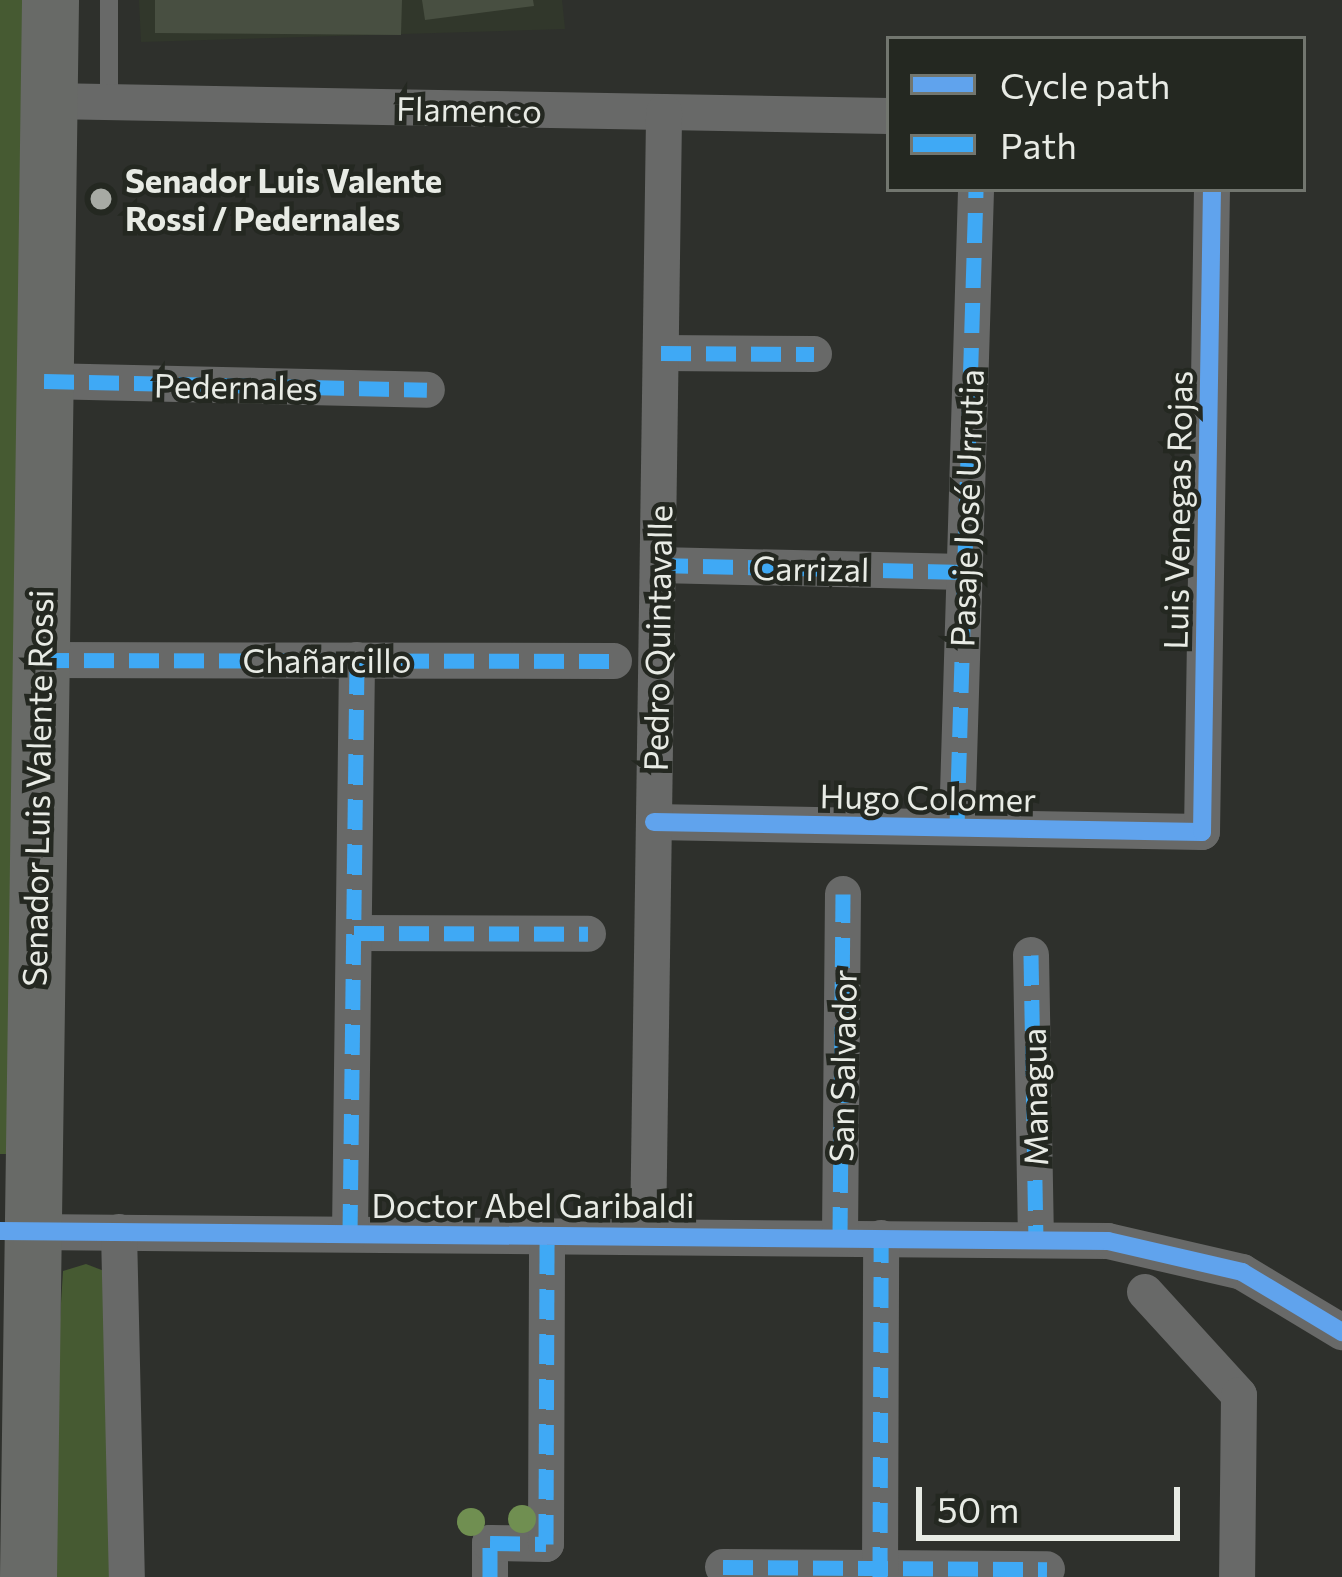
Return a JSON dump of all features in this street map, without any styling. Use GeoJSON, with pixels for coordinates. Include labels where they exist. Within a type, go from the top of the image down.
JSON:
{"type":"FeatureCollection","features":[{"type":"Feature","properties":{"kind":"main road","name":"Senador Luis Valente Rossi"},"geometry":{"type":"LineString","coordinates":[[28,1577],[50,0]]}},
{"type":"Feature","properties":{"kind":"street","name":"Flamenco"},"geometry":{"type":"LineString","coordinates":[[49,101],[886,116]]}},
{"type":"Feature","properties":{"kind":"street","name":"Pedro Quintavalle"},"geometry":{"type":"LineString","coordinates":[[648,1236],[664,112]]}},
{"type":"Feature","properties":{"kind":"street","name":"Pasaje José Urrutia"},"geometry":{"type":"LineString","coordinates":[[957,827],[976,192]]}},
{"type":"Feature","properties":{"kind":"street","name":"Luis Venegas Rojas"},"geometry":{"type":"LineString","coordinates":[[1202,832],[1213,192]]}},
{"type":"Feature","properties":{"kind":"street"},"geometry":{"type":"LineString","coordinates":[[661,353],[814,354]]}},
{"type":"Feature","properties":{"kind":"street","name":"Pedernales"},"geometry":{"type":"LineString","coordinates":[[44,381],[427,390]]}},
{"type":"Feature","properties":{"kind":"street","name":"Carrizal"},"geometry":{"type":"LineString","coordinates":[[658,565],[964,572]]}},
{"type":"Feature","properties":{"kind":"street","name":"Chañarcillo"},"geometry":{"type":"LineString","coordinates":[[39,660],[614,661]]}},
{"type":"Feature","properties":{"kind":"street"},"geometry":{"type":"LineString","coordinates":[[350,1234],[357,660]]}},
{"type":"Feature","properties":{"kind":"street","name":"Hugo Colomer"},"geometry":{"type":"LineString","coordinates":[[654,822],[1202,832]]}},
{"type":"Feature","properties":{"kind":"street","name":"San Salvador"},"geometry":{"type":"LineString","coordinates":[[840,1237],[843,894]]}},
{"type":"Feature","properties":{"kind":"street"},"geometry":{"type":"LineString","coordinates":[[354,933],[588,934]]}},
{"type":"Feature","properties":{"kind":"street","name":"Managua"},"geometry":{"type":"LineString","coordinates":[[1031,955],[1036,1239]]}},
{"type":"Feature","properties":{"kind":"street","name":"Doctor Abel Garibaldi"},"geometry":{"type":"LineString","coordinates":[[30,1232],[1108,1241],[1198,1257],[1283,1292],[1342,1332]]}},
{"type":"Feature","properties":{"kind":"street"},"geometry":{"type":"LineString","coordinates":[[119,1232],[128,1577]]}},
{"type":"Feature","properties":{"kind":"street"},"geometry":{"type":"LineString","coordinates":[[490,1577],[490,1543],[546,1544],[547,1235]]}},
{"type":"Feature","properties":{"kind":"street"},"geometry":{"type":"LineString","coordinates":[[880,1238],[880,1573]]}},
{"type":"Feature","properties":{"kind":"street"},"geometry":{"type":"LineString","coordinates":[[1144,1292],[1239,1395],[1237,1577]]}},
{"type":"Feature","properties":{"kind":"street"},"geometry":{"type":"LineString","coordinates":[[723,1567],[880,1573],[1047,1569]]}},
{"type":"Feature","properties":{"kind":"lane"},"geometry":{"type":"LineString","coordinates":[[109,0],[109,102]]}},
{"type":"Feature","properties":{"kind":"shaded area"},"geometry":{"type":"Polygon","coordinates":[[[139,0],[562,0],[565,29],[141,42],[139,0]]]}},
{"type":"Feature","properties":{"kind":"green space"},"geometry":{"type":"Polygon","coordinates":[[[0,0],[32,0],[19,1154],[0,1154],[0,0]]]}},
{"type":"Feature","properties":{"kind":"green space"},"geometry":{"type":"Polygon","coordinates":[[[86,1264],[112,1274],[110,1577],[44,1577],[63,1271],[86,1264]]]}},
{"type":"Feature","properties":{"kind":"building"},"geometry":{"type":"Polygon","coordinates":[[[155,0],[402,0],[401,35],[155,33],[155,0]]]}},
{"type":"Feature","properties":{"kind":"building"},"geometry":{"type":"Polygon","coordinates":[[[422,0],[533,0],[534,6],[425,20],[422,0]]]}},
{"type":"Feature","properties":{"kind":"marked path"},"geometry":{"type":"LineString","coordinates":[[957,827],[976,192]]}},
{"type":"Feature","properties":{"kind":"marked path"},"geometry":{"type":"LineString","coordinates":[[661,353],[814,354]]}},
{"type":"Feature","properties":{"kind":"marked path"},"geometry":{"type":"LineString","coordinates":[[44,381],[427,390]]}},
{"type":"Feature","properties":{"kind":"marked path"},"geometry":{"type":"LineString","coordinates":[[658,565],[964,572]]}},
{"type":"Feature","properties":{"kind":"marked path"},"geometry":{"type":"LineString","coordinates":[[39,660],[614,661]]}},
{"type":"Feature","properties":{"kind":"marked path"},"geometry":{"type":"LineString","coordinates":[[350,1234],[357,660]]}},
{"type":"Feature","properties":{"kind":"marked path"},"geometry":{"type":"LineString","coordinates":[[840,1237],[843,894]]}},
{"type":"Feature","properties":{"kind":"marked path"},"geometry":{"type":"LineString","coordinates":[[354,933],[588,934]]}},
{"type":"Feature","properties":{"kind":"marked path"},"geometry":{"type":"LineString","coordinates":[[1031,955],[1036,1239]]}},
{"type":"Feature","properties":{"kind":"marked path"},"geometry":{"type":"LineString","coordinates":[[490,1577],[490,1543],[546,1544],[547,1235]]}},
{"type":"Feature","properties":{"kind":"marked path"},"geometry":{"type":"LineString","coordinates":[[880,1577],[881,1238]]}},
{"type":"Feature","properties":{"kind":"marked path"},"geometry":{"type":"LineString","coordinates":[[723,1567],[1047,1569]]}},
{"type":"Feature","properties":{"kind":"cycle path"},"geometry":{"type":"LineString","coordinates":[[654,822],[1202,832],[1212,192]]}},
{"type":"Feature","properties":{"kind":"cycle path"},"geometry":{"type":"LineString","coordinates":[[0,1231],[1108,1241],[1242,1272],[1342,1332]]}},
{"type":"Feature","properties":{"kind":"place","name":"Senador Luis Valente Rossi / Pedernales"},"geometry":{"type":"Point","coordinates":[101,199]}}]}
